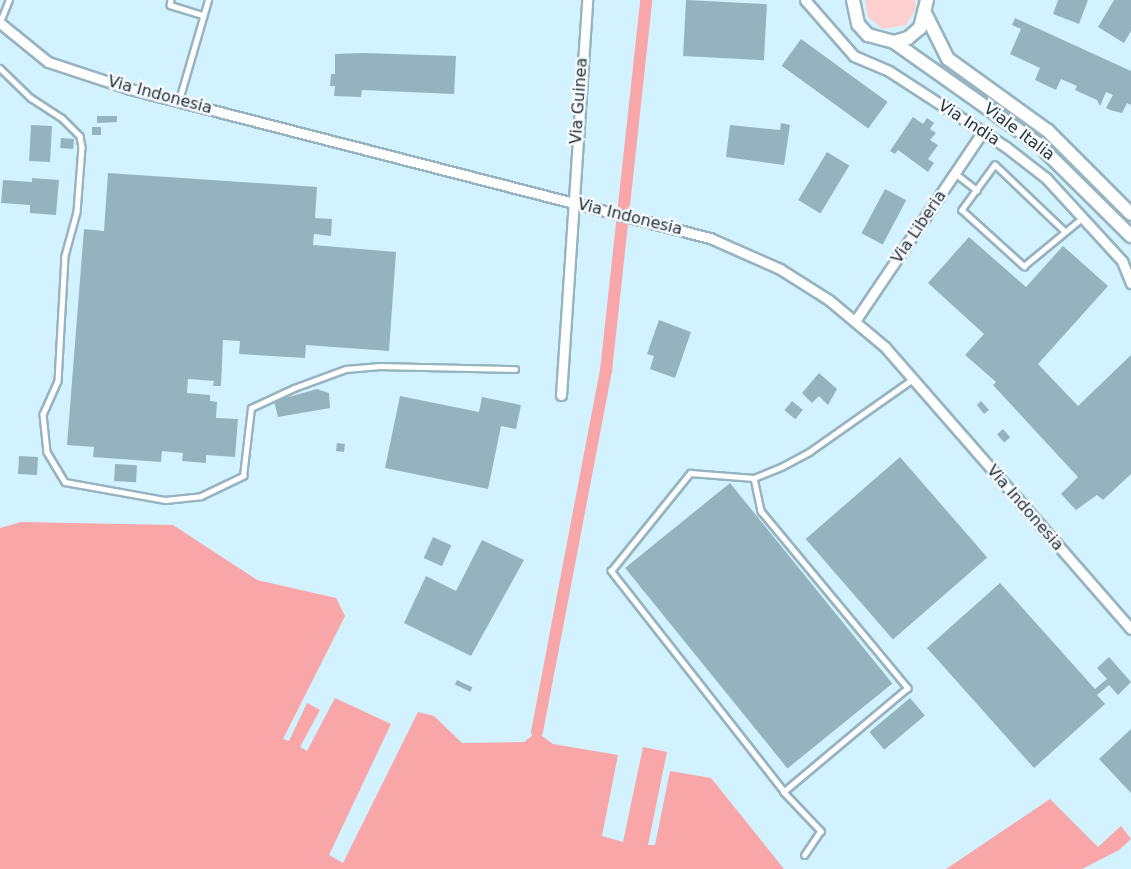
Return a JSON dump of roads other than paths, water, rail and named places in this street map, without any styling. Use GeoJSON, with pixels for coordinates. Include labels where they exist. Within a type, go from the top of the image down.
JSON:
{"type":"FeatureCollection","features":[{"type":"Feature","properties":{"kind":"main road"},"geometry":{"type":"LineString","coordinates":[[844,0],[853,5]]}},
{"type":"Feature","properties":{"kind":"main road"},"geometry":{"type":"LineString","coordinates":[[894,42],[908,38],[920,28],[926,15],[927,0]]}},
{"type":"Feature","properties":{"kind":"main road","name":"Viale Italia"},"geometry":{"type":"LineString","coordinates":[[853,5],[868,35],[894,42],[1038,144],[1131,236]]}},
{"type":"Feature","properties":{"kind":"main road","name":"Viale Italia"},"geometry":{"type":"LineString","coordinates":[[926,15],[948,59],[1048,131],[1131,214]]}},
{"type":"Feature","properties":{"kind":"street","name":"Via Guinea"},"geometry":{"type":"LineString","coordinates":[[561,395],[587,0]]}},
{"type":"Feature","properties":{"kind":"street","name":"Via India"},"geometry":{"type":"LineString","coordinates":[[806,0],[855,56],[889,71],[1046,178],[1122,261],[1131,283]]}},
{"type":"Feature","properties":{"kind":"street","name":"Via Indonesia"},"geometry":{"type":"LineString","coordinates":[[0,23],[48,62],[179,100],[710,238],[771,264],[855,321],[913,380],[1131,629]]}},
{"type":"Feature","properties":{"kind":"street","name":"Via Liberia"},"geometry":{"type":"LineString","coordinates":[[855,321],[982,133]]}},
{"type":"Feature","properties":{"kind":"lane"},"geometry":{"type":"LineString","coordinates":[[0,23],[9,0]]}},
{"type":"Feature","properties":{"kind":"lane"},"geometry":{"type":"LineString","coordinates":[[171,0],[170,5],[203,15]]}},
{"type":"Feature","properties":{"kind":"lane"},"geometry":{"type":"LineString","coordinates":[[179,100],[208,0]]}},
{"type":"Feature","properties":{"kind":"lane"},"geometry":{"type":"LineString","coordinates":[[0,68],[31,98],[62,118],[80,136],[82,147],[77,212],[65,256],[58,381],[43,414],[47,452],[65,482],[165,500],[201,495],[243,476],[250,408],[294,388],[346,369],[380,366],[515,369]]}},
{"type":"Feature","properties":{"kind":"lane"},"geometry":{"type":"LineString","coordinates":[[1065,232],[995,165],[962,210],[1024,266],[1083,218]]}},
{"type":"Feature","properties":{"kind":"lane"},"geometry":{"type":"LineString","coordinates":[[955,173],[976,190]]}},
{"type":"Feature","properties":{"kind":"lane"},"geometry":{"type":"LineString","coordinates":[[805,855],[821,831],[784,792],[611,571],[690,473],[754,478],[809,452],[913,380]]}},
{"type":"Feature","properties":{"kind":"lane"},"geometry":{"type":"LineString","coordinates":[[754,478],[761,511],[909,688],[784,792]]}},
{"type":"Feature","properties":{"kind":"waterway"},"geometry":{"type":"LineString","coordinates":[[537,732],[606,371],[646,0]]}}]}
